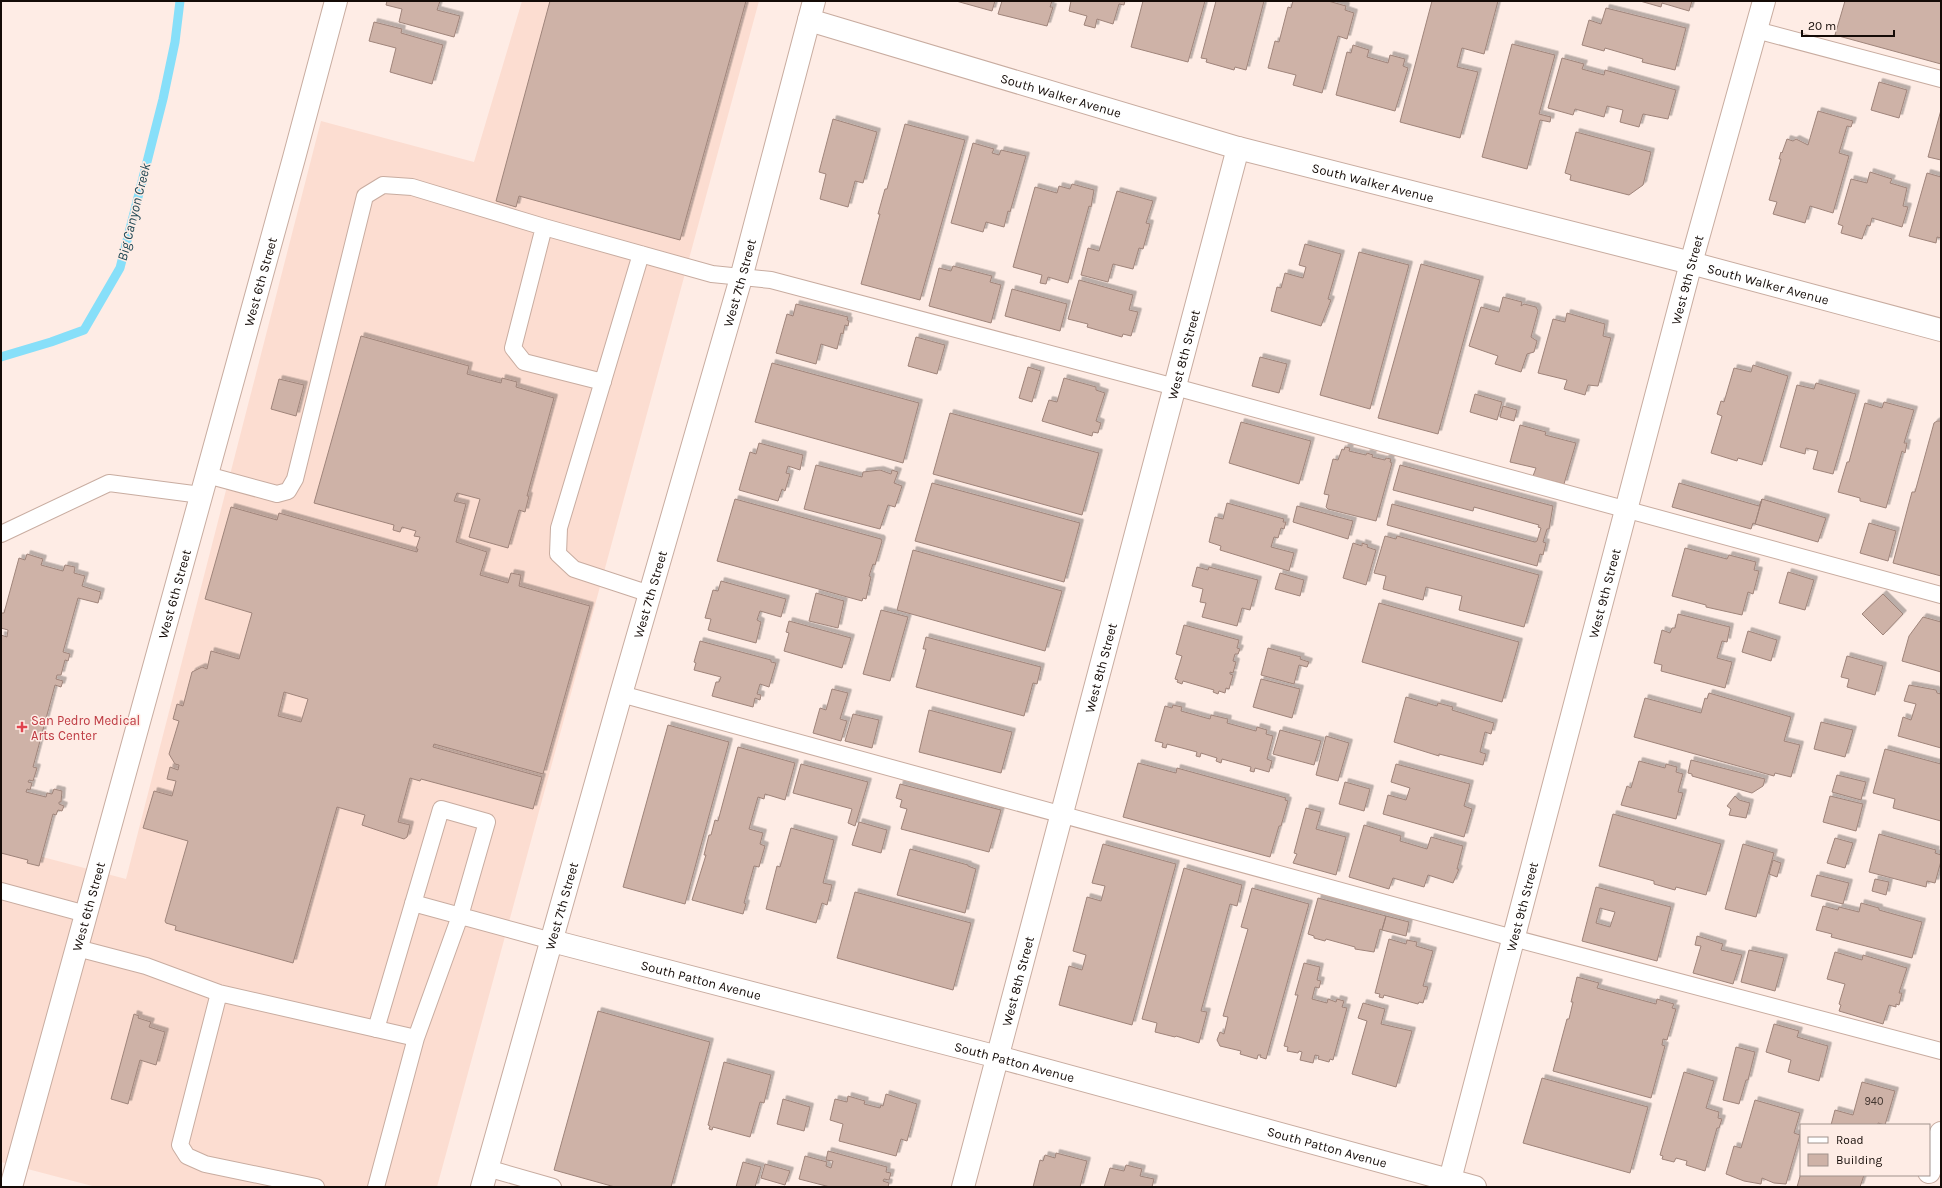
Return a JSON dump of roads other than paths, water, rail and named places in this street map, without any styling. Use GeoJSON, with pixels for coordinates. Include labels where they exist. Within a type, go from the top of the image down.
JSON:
{"type":"FeatureCollection","features":[{"type":"Feature","properties":{"kind":"street","name":"West 6th Street"},"geometry":{"type":"LineString","coordinates":[[8,1185],[77,948],[336,1]]}},
{"type":"Feature","properties":{"kind":"street","name":"West 9th Street"},"geometry":{"type":"LineString","coordinates":[[1449,1184],[1691,263],[1764,1]]}},
{"type":"Feature","properties":{"kind":"street","name":"South Walker Avenue"},"geometry":{"type":"LineString","coordinates":[[811,10],[1238,148],[1691,263],[1941,330]]}},
{"type":"Feature","properties":{"kind":"street","name":"West 7th Street"},"geometry":{"type":"LineString","coordinates":[[485,1178],[621,694],[741,278],[811,10]]}},
{"type":"Feature","properties":{"kind":"street","name":"West 8th Street"},"geometry":{"type":"LineString","coordinates":[[963,1187],[1238,148]]}},
{"type":"Feature","properties":{"kind":"street","name":"South Patton Avenue"},"geometry":{"type":"LineString","coordinates":[[552,941],[998,1057],[1449,1184],[1476,1187]]}},
{"type":"Feature","properties":{"kind":"street"},"geometry":{"type":"LineString","coordinates":[[1930,1169],[1941,1133]]}},
{"type":"Feature","properties":{"kind":"street"},"geometry":{"type":"LineString","coordinates":[[1924,1187],[1928,1176]]}},
{"type":"Feature","properties":{"kind":"lane"},"geometry":{"type":"LineString","coordinates":[[1756,30],[1941,79]]}},
{"type":"Feature","properties":{"kind":"lane"},"geometry":{"type":"LineString","coordinates":[[207,475],[277,494],[288,491],[295,479],[365,196],[383,184],[412,187],[544,227],[712,274],[771,280],[1175,387],[1941,595]]}},
{"type":"Feature","properties":{"kind":"lane"},"geometry":{"type":"LineString","coordinates":[[544,227],[513,348],[524,362],[603,382]]}},
{"type":"Feature","properties":{"kind":"lane"},"geometry":{"type":"LineString","coordinates":[[641,254],[560,528],[558,554],[574,569],[650,594]]}},
{"type":"Feature","properties":{"kind":"lane"},"geometry":{"type":"LineString","coordinates":[[1,534],[109,483],[201,495]]}},
{"type":"Feature","properties":{"kind":"lane"},"geometry":{"type":"LineString","coordinates":[[621,694],[1513,938],[1941,1051]]}},
{"type":"Feature","properties":{"kind":"lane"},"geometry":{"type":"LineString","coordinates":[[376,1029],[441,809],[487,822],[460,916],[416,1038],[376,1187]]}},
{"type":"Feature","properties":{"kind":"lane"},"geometry":{"type":"LineString","coordinates":[[1,891],[86,914]]}},
{"type":"Feature","properties":{"kind":"lane"},"geometry":{"type":"LineString","coordinates":[[413,903],[552,941]]}},
{"type":"Feature","properties":{"kind":"lane"},"geometry":{"type":"LineString","coordinates":[[77,948],[146,966],[219,994],[416,1038]]}},
{"type":"Feature","properties":{"kind":"lane"},"geometry":{"type":"LineString","coordinates":[[219,994],[180,1144],[187,1156],[205,1164],[316,1187]]}},
{"type":"Feature","properties":{"kind":"lane"},"geometry":{"type":"LineString","coordinates":[[485,1178],[553,1187]]}},
{"type":"Feature","properties":{"kind":"waterway","name":"Big Canyon Creek"},"geometry":{"type":"LineString","coordinates":[[1,357],[51,342],[84,330],[120,268],[163,99],[175,42],[180,1]]}},
{"type":"Feature","properties":{"kind":"place","name":"San Pedro Medical Arts Center"},"geometry":{"type":"Point","coordinates":[22,727]}}]}
